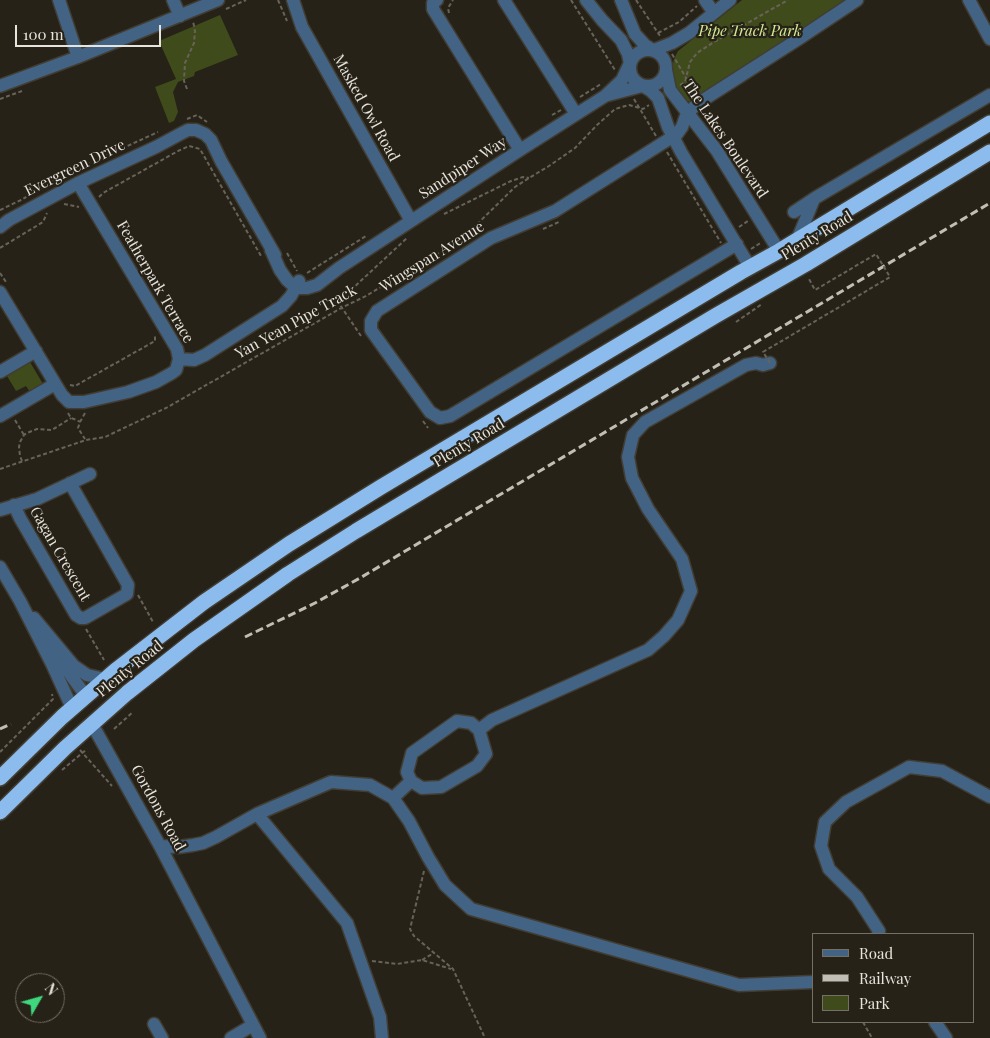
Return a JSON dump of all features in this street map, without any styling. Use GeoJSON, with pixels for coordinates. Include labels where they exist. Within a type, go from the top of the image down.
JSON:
{"type":"FeatureCollection","features":[{"type":"Feature","properties":{"kind":"highway","name":"Plenty Road"},"geometry":{"type":"LineString","coordinates":[[0,778],[72,708],[105,679],[196,608],[289,544],[381,486],[779,251],[990,123]]}},
{"type":"Feature","properties":{"kind":"highway","name":"Plenty Road"},"geometry":{"type":"LineString","coordinates":[[0,812],[64,748],[127,693],[187,646],[288,574],[446,477],[990,152]]}},
{"type":"Feature","properties":{"kind":"highway"},"geometry":{"type":"LineString","coordinates":[[779,251],[791,272]]}},
{"type":"Feature","properties":{"kind":"highway"},"geometry":{"type":"LineString","coordinates":[[750,267],[763,288]]}},
{"type":"Feature","properties":{"kind":"highway"},"geometry":{"type":"LineString","coordinates":[[86,696],[91,709],[92,724]]}},
{"type":"Feature","properties":{"kind":"highway","name":"Gordons Road"},"geometry":{"type":"LineString","coordinates":[[72,708],[92,724]]}},
{"type":"Feature","properties":{"kind":"street"},"geometry":{"type":"LineString","coordinates":[[59,0],[78,57]]}},
{"type":"Feature","properties":{"kind":"street"},"geometry":{"type":"LineString","coordinates":[[173,0],[184,14]]}},
{"type":"Feature","properties":{"kind":"street"},"geometry":{"type":"LineString","coordinates":[[0,86],[78,57],[218,0]]}},
{"type":"Feature","properties":{"kind":"street"},"geometry":{"type":"LineString","coordinates":[[437,0],[433,3],[433,9],[520,150]]}},
{"type":"Feature","properties":{"kind":"street"},"geometry":{"type":"LineString","coordinates":[[504,0],[573,109]]}},
{"type":"Feature","properties":{"kind":"street"},"geometry":{"type":"LineString","coordinates":[[586,0],[621,40],[629,64],[629,70],[634,80],[658,98],[672,137],[725,236],[737,244],[750,267]]}},
{"type":"Feature","properties":{"kind":"street"},"geometry":{"type":"LineString","coordinates":[[621,0],[636,34],[644,45],[659,53],[666,63],[666,70]]}},
{"type":"Feature","properties":{"kind":"street"},"geometry":{"type":"LineString","coordinates":[[643,86],[656,85],[661,81],[666,70],[669,51],[730,0]]}},
{"type":"Feature","properties":{"kind":"street"},"geometry":{"type":"LineString","coordinates":[[672,137],[679,132],[687,113],[700,102],[857,0]]}},
{"type":"Feature","properties":{"kind":"street"},"geometry":{"type":"LineString","coordinates":[[969,0],[990,39]]}},
{"type":"Feature","properties":{"kind":"street","name":"Masked Owl Road"},"geometry":{"type":"LineString","coordinates":[[286,2],[302,27],[411,227]]}},
{"type":"Feature","properties":{"kind":"street"},"geometry":{"type":"LineString","coordinates":[[702,3],[714,13]]}},
{"type":"Feature","properties":{"kind":"street"},"geometry":{"type":"LineString","coordinates":[[629,64],[632,58],[641,50],[669,51]]}},
{"type":"Feature","properties":{"kind":"street","name":"Sandpiper Way"},"geometry":{"type":"LineString","coordinates":[[605,96],[622,80],[629,64]]}},
{"type":"Feature","properties":{"kind":"street","name":"The Lakes Boulevard"},"geometry":{"type":"LineString","coordinates":[[666,70],[670,90],[717,151],[779,251]]}},
{"type":"Feature","properties":{"kind":"street","name":"Sandpiper Way"},"geometry":{"type":"LineString","coordinates":[[298,285],[306,288],[317,285],[339,268],[411,227],[520,150],[573,109],[605,96],[643,86]]}},
{"type":"Feature","properties":{"kind":"street"},"geometry":{"type":"LineString","coordinates":[[794,212],[990,95]]}},
{"type":"Feature","properties":{"kind":"street","name":"Evergreen Drive"},"geometry":{"type":"LineString","coordinates":[[3,223],[78,183],[156,147],[196,133],[221,161],[272,252]]}},
{"type":"Feature","properties":{"kind":"street","name":"Wingspan Avenue"},"geometry":{"type":"LineString","coordinates":[[672,137],[555,212],[491,238],[377,312],[371,321],[371,330],[430,412],[440,418],[450,416],[737,244]]}},
{"type":"Feature","properties":{"kind":"street","name":"Featherpark Terrace"},"geometry":{"type":"LineString","coordinates":[[78,183],[178,349],[179,360],[176,370],[156,382],[128,392],[84,402]]}},
{"type":"Feature","properties":{"kind":"street","name":"Plenty Road"},"geometry":{"type":"LineString","coordinates":[[798,238],[815,198]]}},
{"type":"Feature","properties":{"kind":"street"},"geometry":{"type":"LineString","coordinates":[[179,360],[194,360],[205,355],[282,306],[291,296],[298,285],[287,280],[272,252]]}},
{"type":"Feature","properties":{"kind":"street"},"geometry":{"type":"LineString","coordinates":[[5,290],[36,352],[61,384],[62,395],[68,402],[84,402]]}},
{"type":"Feature","properties":{"kind":"street"},"geometry":{"type":"LineString","coordinates":[[0,372],[36,352]]}},
{"type":"Feature","properties":{"kind":"street"},"geometry":{"type":"LineString","coordinates":[[479,730],[492,720],[648,650],[678,620],[691,591],[682,559],[648,509],[632,478],[628,457],[633,435],[645,422],[746,365],[770,363]]}},
{"type":"Feature","properties":{"kind":"street"},"geometry":{"type":"LineString","coordinates":[[5,413],[61,384]]}},
{"type":"Feature","properties":{"kind":"street"},"geometry":{"type":"LineString","coordinates":[[0,510],[37,499],[90,474]]}},
{"type":"Feature","properties":{"kind":"street"},"geometry":{"type":"LineString","coordinates":[[70,483],[128,585],[128,590]]}},
{"type":"Feature","properties":{"kind":"street","name":"Gagan Crescent"},"geometry":{"type":"LineString","coordinates":[[14,505],[76,615],[85,618],[127,594],[128,590]]}},
{"type":"Feature","properties":{"kind":"street","name":"Gordons Road"},"geometry":{"type":"LineString","coordinates":[[0,567],[23,605],[86,696]]}},
{"type":"Feature","properties":{"kind":"street"},"geometry":{"type":"LineString","coordinates":[[23,605],[74,666],[87,675],[105,679]]}},
{"type":"Feature","properties":{"kind":"street","name":"Gordons Road"},"geometry":{"type":"LineString","coordinates":[[23,605],[72,708]]}},
{"type":"Feature","properties":{"kind":"street"},"geometry":{"type":"LineString","coordinates":[[457,721],[471,723],[479,730],[486,754],[477,766],[441,787],[422,788],[411,781],[407,772],[412,753],[457,721]]}},
{"type":"Feature","properties":{"kind":"street","name":"Gordons Road"},"geometry":{"type":"LineString","coordinates":[[92,724],[160,846],[260,1038]]}},
{"type":"Feature","properties":{"kind":"street"},"geometry":{"type":"LineString","coordinates":[[879,933],[857,897],[829,869],[821,846],[826,822],[846,802],[909,767],[942,771],[990,798]]}},
{"type":"Feature","properties":{"kind":"street"},"geometry":{"type":"LineString","coordinates":[[393,798],[411,781]]}},
{"type":"Feature","properties":{"kind":"street"},"geometry":{"type":"LineString","coordinates":[[160,846],[179,847],[203,843],[257,814],[331,782],[370,785],[393,798],[445,885],[471,910],[739,986],[812,982]]}},
{"type":"Feature","properties":{"kind":"street"},"geometry":{"type":"LineString","coordinates":[[257,814],[347,923],[380,1018],[382,1038]]}},
{"type":"Feature","properties":{"kind":"street"},"geometry":{"type":"LineString","coordinates":[[937,1023],[946,1038]]}},
{"type":"Feature","properties":{"kind":"street"},"geometry":{"type":"LineString","coordinates":[[154,1024],[162,1038]]}},
{"type":"Feature","properties":{"kind":"street"},"geometry":{"type":"LineString","coordinates":[[231,1038],[253,1025]]}},
{"type":"Feature","properties":{"kind":"path"},"geometry":{"type":"LineString","coordinates":[[449,15],[448,8],[453,0]]}},
{"type":"Feature","properties":{"kind":"path"},"geometry":{"type":"LineString","coordinates":[[636,0],[726,145]]}},
{"type":"Feature","properties":{"kind":"path"},"geometry":{"type":"LineString","coordinates":[[670,90],[683,84],[690,62],[697,53],[788,0]]}},
{"type":"Feature","properties":{"kind":"path"},"geometry":{"type":"LineString","coordinates":[[286,2],[289,24]]}},
{"type":"Feature","properties":{"kind":"path"},"geometry":{"type":"LineString","coordinates":[[658,33],[679,22],[702,3]]}},
{"type":"Feature","properties":{"kind":"path"},"geometry":{"type":"LineString","coordinates":[[184,14],[194,22],[195,31],[194,43],[185,64],[184,81],[187,88]]}},
{"type":"Feature","properties":{"kind":"path"},"geometry":{"type":"LineString","coordinates":[[550,117],[573,109],[603,82]]}},
{"type":"Feature","properties":{"kind":"path","name":"Yan Yean Pipe Track"},"geometry":{"type":"LineString","coordinates":[[0,469],[86,440],[105,437],[166,408],[343,307],[364,297],[467,234],[509,193],[575,148],[597,124],[615,109],[629,105],[643,109],[658,98]]}},
{"type":"Feature","properties":{"kind":"path"},"geometry":{"type":"LineString","coordinates":[[182,121],[197,115],[210,124]]}},
{"type":"Feature","properties":{"kind":"path"},"geometry":{"type":"LineString","coordinates":[[0,210],[62,176],[158,132]]}},
{"type":"Feature","properties":{"kind":"path"},"geometry":{"type":"LineString","coordinates":[[98,198],[103,193],[178,150],[189,146],[200,149],[272,252],[297,271],[308,273],[366,236]]}},
{"type":"Feature","properties":{"kind":"path"},"geometry":{"type":"LineString","coordinates":[[438,217],[511,181],[523,177],[529,178]]}},
{"type":"Feature","properties":{"kind":"path"},"geometry":{"type":"LineString","coordinates":[[63,204],[81,208]]}},
{"type":"Feature","properties":{"kind":"path"},"geometry":{"type":"LineString","coordinates":[[0,248],[44,222],[47,214]]}},
{"type":"Feature","properties":{"kind":"path"},"geometry":{"type":"LineString","coordinates":[[725,236],[752,219],[759,218]]}},
{"type":"Feature","properties":{"kind":"path"},"geometry":{"type":"LineString","coordinates":[[539,231],[564,219]]}},
{"type":"Feature","properties":{"kind":"path"},"geometry":{"type":"LineString","coordinates":[[350,320],[338,302],[411,227]]}},
{"type":"Feature","properties":{"kind":"path"},"geometry":{"type":"LineString","coordinates":[[770,363],[763,352],[890,277],[876,254],[815,290],[808,280]]}},
{"type":"Feature","properties":{"kind":"path"},"geometry":{"type":"LineString","coordinates":[[0,273],[5,290]]}},
{"type":"Feature","properties":{"kind":"path"},"geometry":{"type":"LineString","coordinates":[[61,384],[75,386],[154,341],[156,333]]}},
{"type":"Feature","properties":{"kind":"path"},"geometry":{"type":"LineString","coordinates":[[84,402],[86,410],[78,428],[86,440]]}},
{"type":"Feature","properties":{"kind":"path"},"geometry":{"type":"LineString","coordinates":[[5,413],[24,435]]}},
{"type":"Feature","properties":{"kind":"path"},"geometry":{"type":"LineString","coordinates":[[22,461],[19,447],[24,435],[37,429],[52,430],[71,418],[80,422]]}},
{"type":"Feature","properties":{"kind":"path"},"geometry":{"type":"LineString","coordinates":[[128,590],[136,592],[153,622]]}},
{"type":"Feature","properties":{"kind":"path"},"geometry":{"type":"LineString","coordinates":[[81,618],[104,660]]}},
{"type":"Feature","properties":{"kind":"path"},"geometry":{"type":"LineString","coordinates":[[0,752],[53,699]]}},
{"type":"Feature","properties":{"kind":"path"},"geometry":{"type":"LineString","coordinates":[[114,729],[133,712]]}},
{"type":"Feature","properties":{"kind":"path"},"geometry":{"type":"LineString","coordinates":[[79,748],[112,786]]}},
{"type":"Feature","properties":{"kind":"path"},"geometry":{"type":"LineString","coordinates":[[60,772],[87,749]]}},
{"type":"Feature","properties":{"kind":"path"},"geometry":{"type":"LineString","coordinates":[[428,857],[410,928],[414,936],[453,970],[485,1038]]}},
{"type":"Feature","properties":{"kind":"path"},"geometry":{"type":"LineString","coordinates":[[360,960],[397,964],[422,960],[434,953]]}},
{"type":"Feature","properties":{"kind":"path"},"geometry":{"type":"LineString","coordinates":[[422,960],[453,970]]}},
{"type":"Feature","properties":{"kind":"path"},"geometry":{"type":"LineString","coordinates":[[864,1023],[872,1038]]}},
{"type":"Feature","properties":{"kind":"green space","name":"Pipe Track Park"},"geometry":{"type":"Polygon","coordinates":[[[742,0],[849,0],[692,102],[684,101],[675,87],[671,73],[678,51],[742,0]]]}},
{"type":"Feature","properties":{"kind":"green space"},"geometry":{"type":"Polygon","coordinates":[[[220,15],[238,55],[195,72],[194,76],[178,82],[173,92],[178,112],[174,121],[169,123],[155,87],[176,79],[159,41],[220,15]]]}},
{"type":"Feature","properties":{"kind":"green space"},"geometry":{"type":"Polygon","coordinates":[[[30,362],[43,384],[30,392],[26,386],[16,391],[7,376],[30,362]]]}},
{"type":"Feature","properties":{"kind":"railway"},"geometry":{"type":"LineString","coordinates":[[245,637],[315,603],[360,578],[990,203]]}},
{"type":"Feature","properties":{"kind":"railway"},"geometry":{"type":"LineString","coordinates":[[0,729],[11,724]]}}]}
